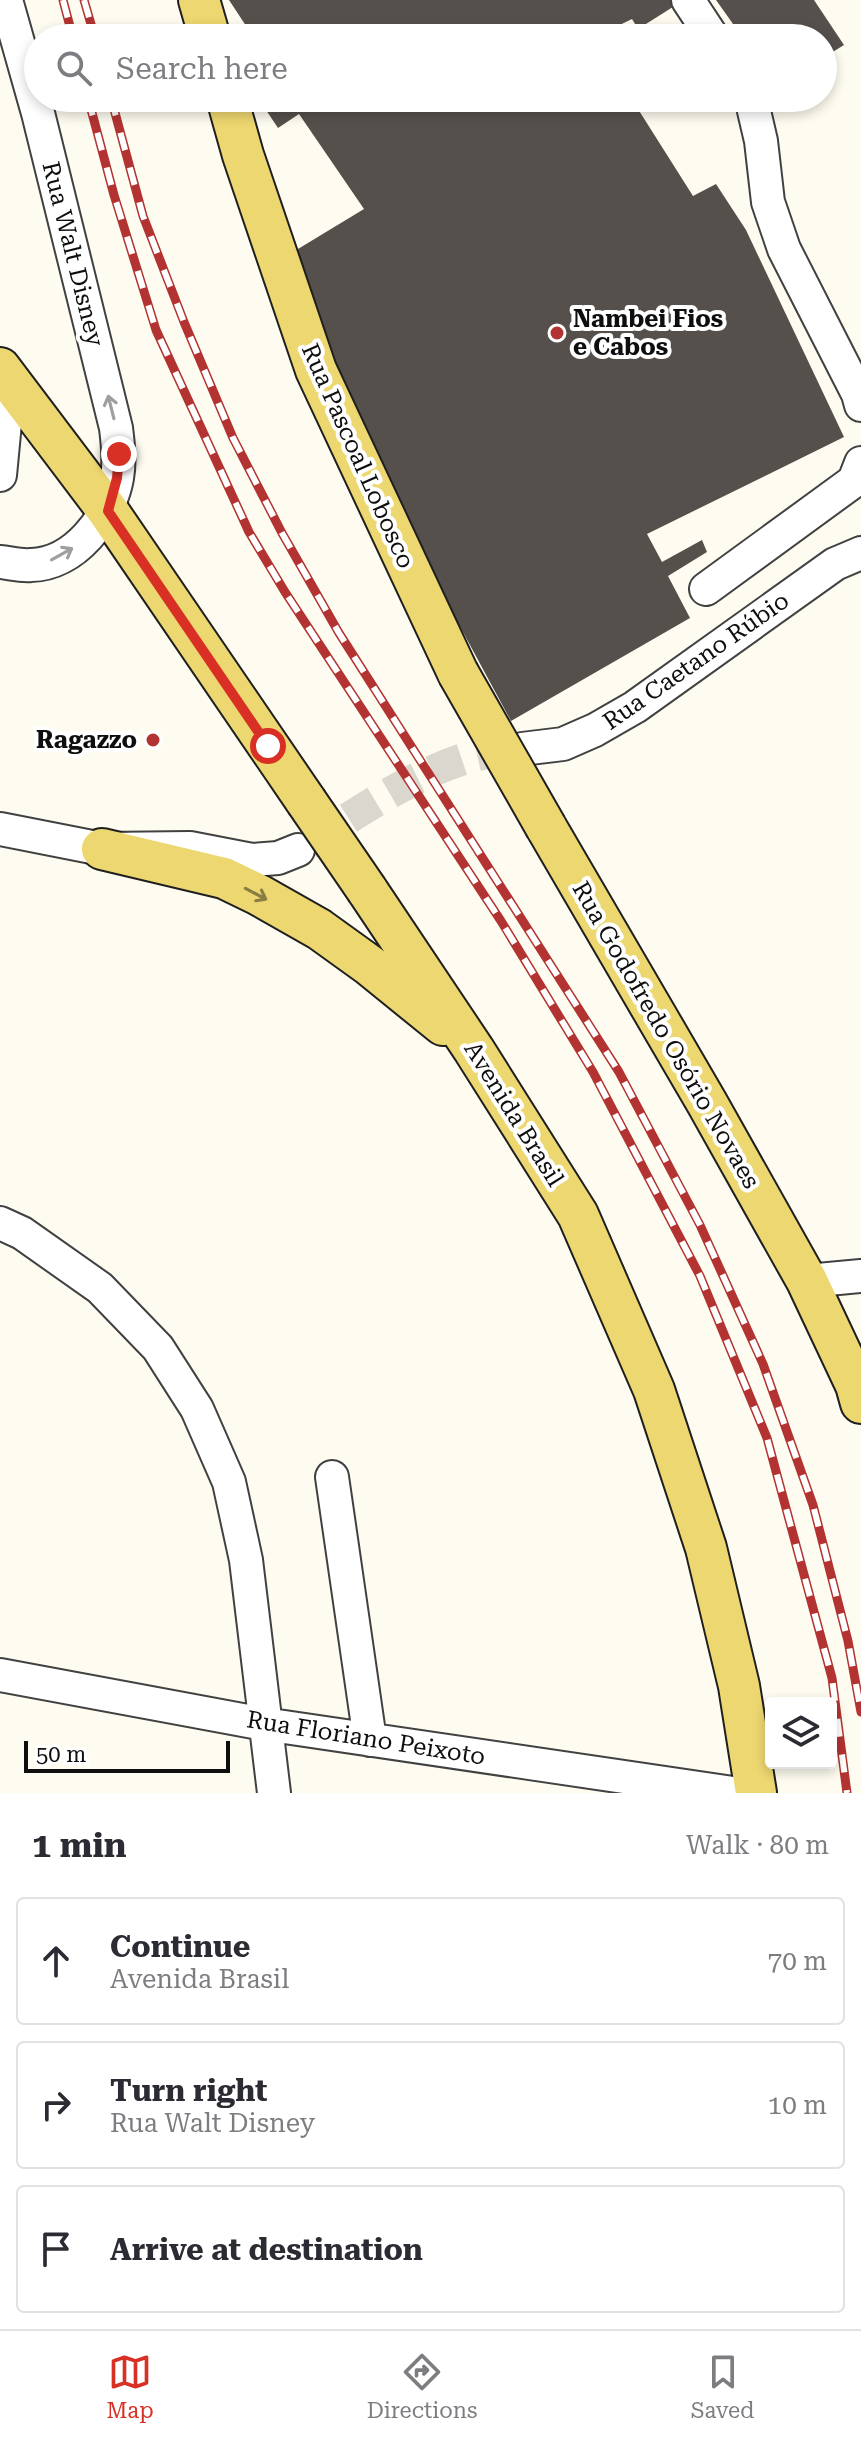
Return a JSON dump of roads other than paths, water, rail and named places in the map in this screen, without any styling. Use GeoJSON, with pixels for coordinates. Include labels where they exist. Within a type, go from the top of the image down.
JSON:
{"type":"FeatureCollection","features":[{"type":"Feature","properties":{"kind":"main road"},"geometry":{"type":"LineString","coordinates":[[199,0],[206,24]]}},
{"type":"Feature","properties":{"kind":"main road","name":"Rua Pascoal Lobosco"},"geometry":{"type":"LineString","coordinates":[[231,112],[316,370],[458,673]]}},
{"type":"Feature","properties":{"kind":"main road","name":"Avenida Brasil"},"geometry":{"type":"LineString","coordinates":[[4,374],[108,511],[367,890],[474,1050],[578,1215],[654,1390],[706,1548],[739,1686],[756,1793]]}},
{"type":"Feature","properties":{"kind":"main road","name":"Rua Godofredo Osório Novaes"},"geometry":{"type":"LineString","coordinates":[[458,673],[807,1281],[856,1385],[861,1403]]}},
{"type":"Feature","properties":{"kind":"main road"},"geometry":{"type":"LineString","coordinates":[[102,849],[224,878],[259,895],[331,938],[474,1050]]}},
{"type":"Feature","properties":{"kind":"street","name":"Rua Walt Disney"},"geometry":{"type":"LineString","coordinates":[[6,0],[24,64]]}},
{"type":"Feature","properties":{"kind":"street"},"geometry":{"type":"LineString","coordinates":[[688,0],[704,24]]}},
{"type":"Feature","properties":{"kind":"street","name":"Rua Walt Disney"},"geometry":{"type":"LineString","coordinates":[[38,112],[116,428],[119,454],[117,478],[108,511]]}},
{"type":"Feature","properties":{"kind":"street"},"geometry":{"type":"LineString","coordinates":[[754,112],[768,202],[784,249],[861,405]]}},
{"type":"Feature","properties":{"kind":"street"},"geometry":{"type":"LineString","coordinates":[[0,475],[4,374]]}},
{"type":"Feature","properties":{"kind":"street"},"geometry":{"type":"LineString","coordinates":[[706,589],[854,481],[861,463]]}},
{"type":"Feature","properties":{"kind":"street"},"geometry":{"type":"LineString","coordinates":[[0,562],[29,566],[55,559],[85,539],[108,511]]}},
{"type":"Feature","properties":{"kind":"street","name":"Rua Caetano Rúbio"},"geometry":{"type":"LineString","coordinates":[[522,749],[563,744],[635,707],[835,564],[861,553]]}},
{"type":"Feature","properties":{"kind":"street"},"geometry":{"type":"LineString","coordinates":[[0,829],[102,849],[190,848],[252,860],[278,858],[298,850]]}},
{"type":"Feature","properties":{"kind":"street"},"geometry":{"type":"LineString","coordinates":[[0,1223],[22,1233],[100,1288],[158,1348],[197,1409],[229,1482],[246,1560],[274,1793]]}},
{"type":"Feature","properties":{"kind":"street"},"geometry":{"type":"LineString","coordinates":[[807,1281],[861,1276]]}},
{"type":"Feature","properties":{"kind":"street"},"geometry":{"type":"LineString","coordinates":[[332,1477],[370,1740]]}},
{"type":"Feature","properties":{"kind":"street","name":"Rua Floriano Peixoto"},"geometry":{"type":"LineString","coordinates":[[0,1675],[264,1724],[733,1793]]}},
{"type":"Feature","properties":{"kind":"tunnel"},"geometry":{"type":"LineString","coordinates":[[308,844],[388,794],[430,772],[473,756],[522,749]]}},
{"type":"Feature","properties":{"kind":"railway"},"geometry":{"type":"LineString","coordinates":[[63,0],[69,24]]}},
{"type":"Feature","properties":{"kind":"railway"},"geometry":{"type":"LineString","coordinates":[[84,0],[91,24]]}},
{"type":"Feature","properties":{"kind":"railway"},"geometry":{"type":"LineString","coordinates":[[92,112],[156,330],[249,532],[285,592],[501,921],[593,1072],[700,1276],[767,1438],[832,1678],[847,1793]]}},
{"type":"Feature","properties":{"kind":"railway"},"geometry":{"type":"LineString","coordinates":[[115,112],[143,216],[184,322],[233,438],[282,533],[339,633],[619,1072],[700,1225],[763,1364],[813,1505],[848,1641],[861,1712]]}},
{"type":"Feature","properties":{"kind":"place","name":"Nambei Fios e Cabos"},"geometry":{"type":"Point","coordinates":[557,333]}},
{"type":"Feature","properties":{"kind":"place","name":"Ragazzo"},"geometry":{"type":"Point","coordinates":[153,740]}}]}
